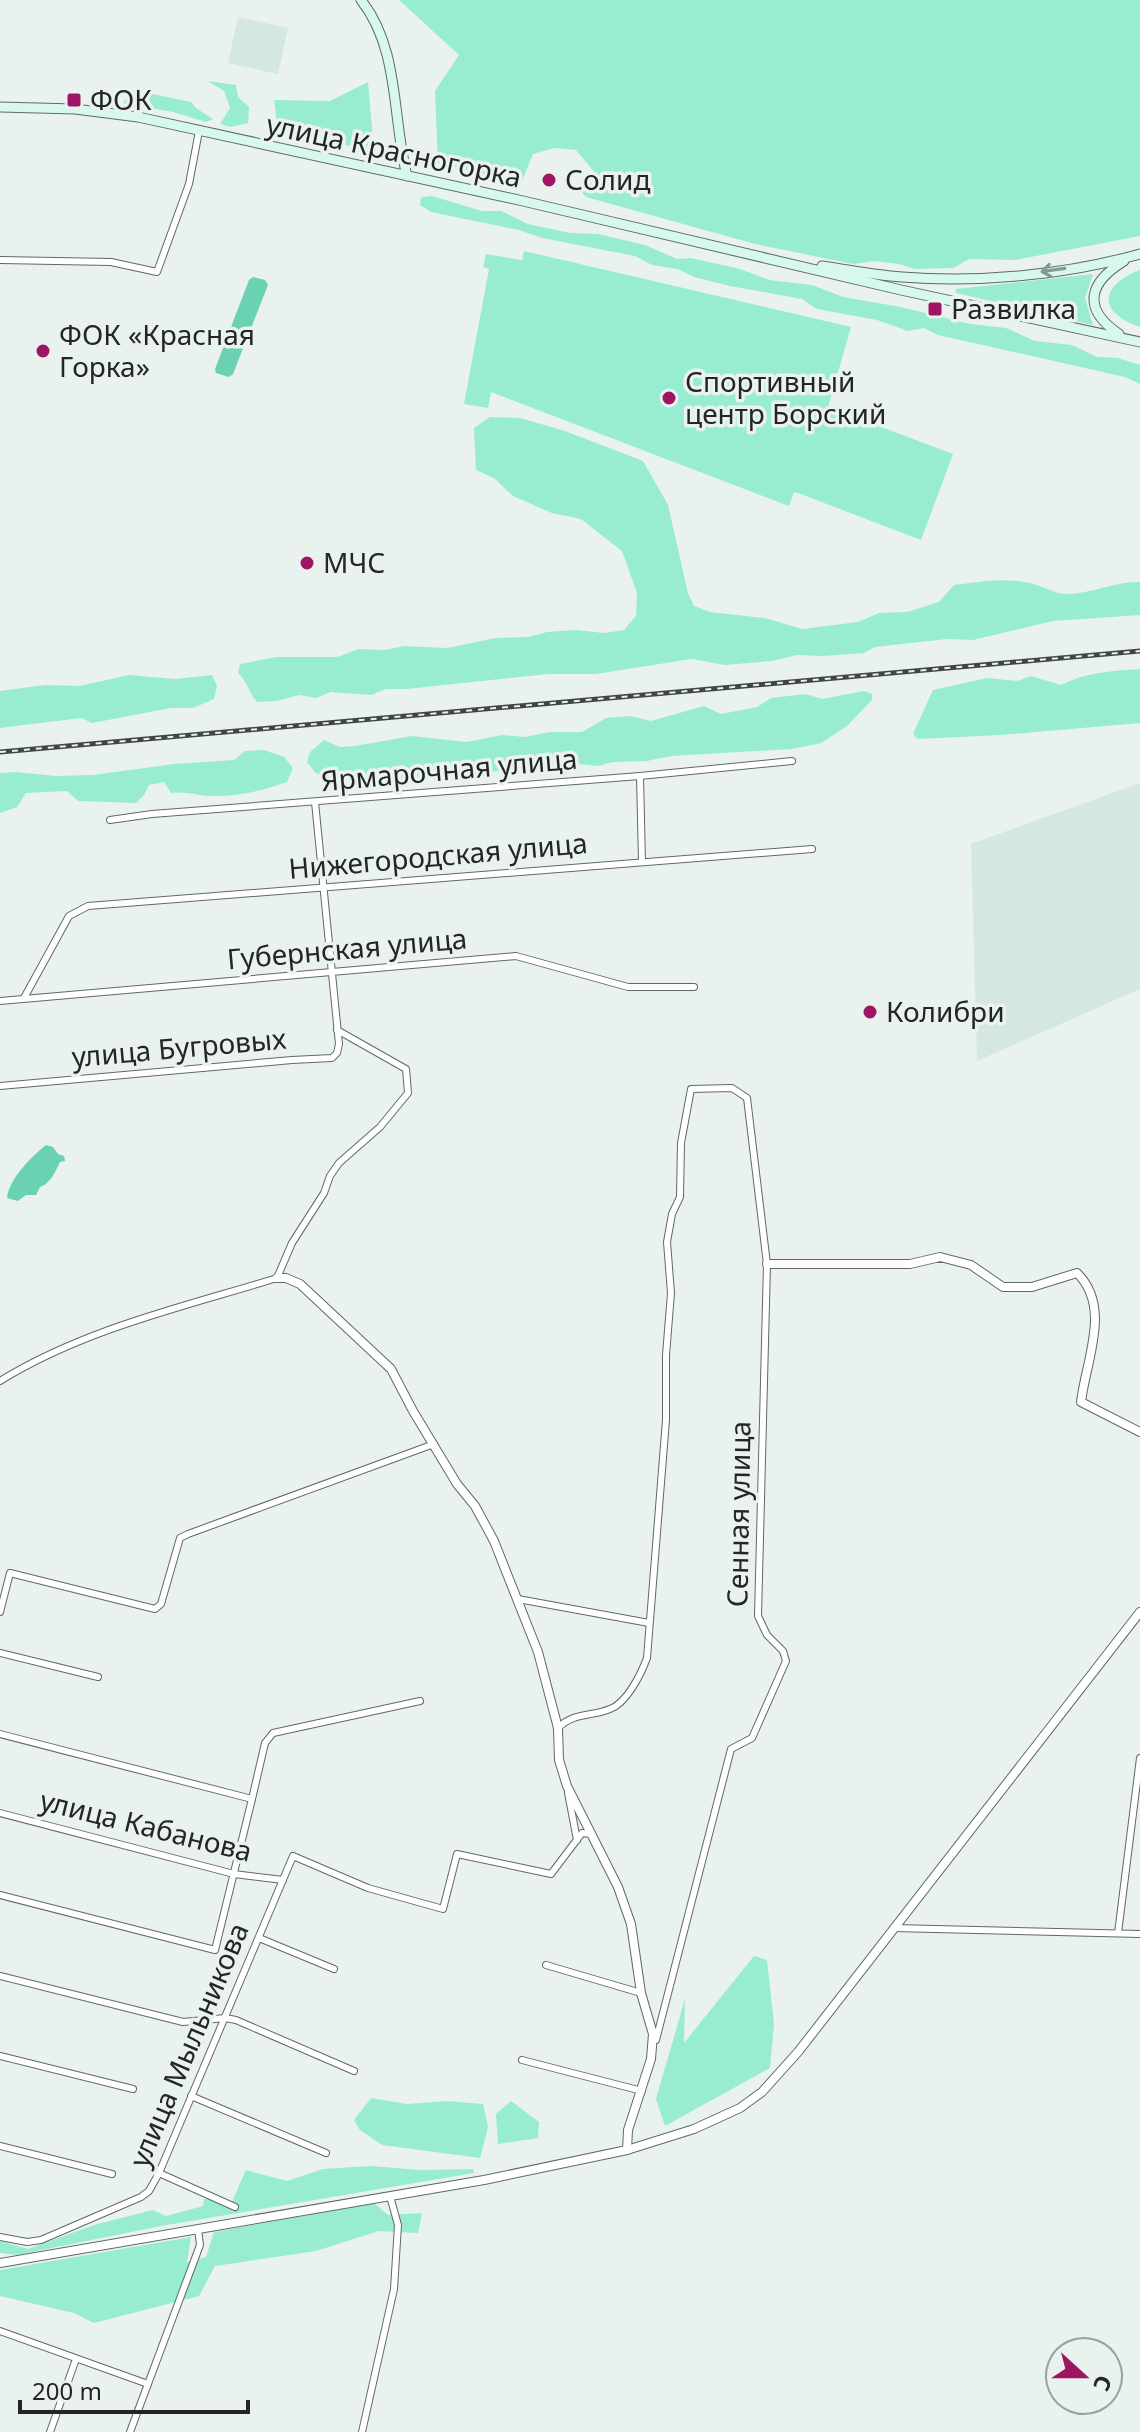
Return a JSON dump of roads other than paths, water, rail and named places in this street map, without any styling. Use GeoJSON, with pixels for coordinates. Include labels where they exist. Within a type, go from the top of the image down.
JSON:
{"type":"FeatureCollection","features":[{"type":"Feature","properties":{"kind":"main road"},"geometry":{"type":"LineString","coordinates":[[361,0],[370,12],[389,60],[407,176]]}},
{"type":"Feature","properties":{"kind":"main road","name":"улица Красногорка"},"geometry":{"type":"LineString","coordinates":[[0,107],[104,111],[776,259]]}},
{"type":"Feature","properties":{"kind":"main road"},"geometry":{"type":"LineString","coordinates":[[776,259],[884,275],[937,278],[1021,274],[1135,255]]}},
{"type":"Feature","properties":{"kind":"main road"},"geometry":{"type":"LineString","coordinates":[[1124,338],[1100,319],[1093,299],[1100,279],[1110,269],[1135,255]]}},
{"type":"Feature","properties":{"kind":"main road"},"geometry":{"type":"LineString","coordinates":[[776,259],[901,290],[1140,342]]}},
{"type":"Feature","properties":{"kind":"street"},"geometry":{"type":"LineString","coordinates":[[0,260],[111,262],[157,272],[189,184],[199,131]]}},
{"type":"Feature","properties":{"kind":"street","name":"Ярмарочная улица"},"geometry":{"type":"LineString","coordinates":[[110,820],[792,761]]}},
{"type":"Feature","properties":{"kind":"street"},"geometry":{"type":"LineString","coordinates":[[640,776],[642,862]]}},
{"type":"Feature","properties":{"kind":"street"},"geometry":{"type":"LineString","coordinates":[[277,1278],[292,1243],[339,1163],[380,1127],[408,1093],[406,1069],[337,1030],[315,802]]}},
{"type":"Feature","properties":{"kind":"street","name":"Нижегородская улица"},"geometry":{"type":"LineString","coordinates":[[24,998],[69,916],[88,906],[812,849]]}},
{"type":"Feature","properties":{"kind":"street","name":"Губернская улица"},"geometry":{"type":"LineString","coordinates":[[0,1001],[516,956],[628,987],[694,987]]}},
{"type":"Feature","properties":{"kind":"street","name":"улица Бугровых"},"geometry":{"type":"LineString","coordinates":[[0,1086],[332,1058],[339,1044],[337,1030]]}},
{"type":"Feature","properties":{"kind":"street","name":"Сенная улица"},"geometry":{"type":"LineString","coordinates":[[649,1623],[666,1420],[666,1355],[671,1293],[667,1242],[672,1214],[680,1197],[681,1143],[691,1089],[732,1088],[747,1098],[767,1264],[758,1616],[767,1635],[783,1651],[786,1661],[752,1738],[731,1749],[654,2047]]}},
{"type":"Feature","properties":{"kind":"street"},"geometry":{"type":"LineString","coordinates":[[767,1264],[910,1264],[940,1257],[971,1265],[1003,1287],[1032,1287],[1077,1273],[1089,1284],[1096,1330],[1084,1375],[1081,1402],[1140,1432]]}},
{"type":"Feature","properties":{"kind":"street"},"geometry":{"type":"LineString","coordinates":[[0,1381],[77,1341],[277,1278],[300,1284],[387,1364],[494,1541],[543,1667],[558,1728],[559,1760],[577,1840]]}},
{"type":"Feature","properties":{"kind":"street"},"geometry":{"type":"LineString","coordinates":[[0,1612],[10,1573],[155,1609],[161,1604],[180,1538],[434,1444]]}},
{"type":"Feature","properties":{"kind":"street"},"geometry":{"type":"LineString","coordinates":[[518,1599],[649,1623],[644,1665],[620,1703],[609,1710],[569,1718],[558,1728]]}},
{"type":"Feature","properties":{"kind":"street"},"geometry":{"type":"LineString","coordinates":[[0,2263],[390,2196],[627,2150],[713,2122],[740,2108],[762,2092],[798,2052],[1140,1612]]}},
{"type":"Feature","properties":{"kind":"street"},"geometry":{"type":"LineString","coordinates":[[0,1653],[98,1677]]}},
{"type":"Feature","properties":{"kind":"street"},"geometry":{"type":"LineString","coordinates":[[0,1895],[215,1950],[265,1743],[273,1733],[420,1701]]}},
{"type":"Feature","properties":{"kind":"street"},"geometry":{"type":"LineString","coordinates":[[0,1734],[252,1799]]}},
{"type":"Feature","properties":{"kind":"street"},"geometry":{"type":"LineString","coordinates":[[1118,1933],[1140,1758]]}},
{"type":"Feature","properties":{"kind":"street"},"geometry":{"type":"LineString","coordinates":[[567,1786],[618,1887],[631,1924],[641,1993],[653,2034],[654,2047],[628,2130],[627,2150]]}},
{"type":"Feature","properties":{"kind":"street","name":"улица Кабанова"},"geometry":{"type":"LineString","coordinates":[[0,1813],[234,1874],[283,1880]]}},
{"type":"Feature","properties":{"kind":"street"},"geometry":{"type":"LineString","coordinates":[[577,1840],[582,1833],[591,1834]]}},
{"type":"Feature","properties":{"kind":"street","name":"улица Кабанова"},"geometry":{"type":"LineString","coordinates":[[293,1856],[368,1888],[443,1909],[457,1854],[551,1874],[577,1840]]}},
{"type":"Feature","properties":{"kind":"street","name":"улица Мыльникова"},"geometry":{"type":"LineString","coordinates":[[0,2237],[21,2242],[41,2240],[145,2194],[159,2173],[293,1856]]}},
{"type":"Feature","properties":{"kind":"street"},"geometry":{"type":"LineString","coordinates":[[893,1928],[1140,1934]]}},
{"type":"Feature","properties":{"kind":"street"},"geometry":{"type":"LineString","coordinates":[[259,1938],[334,1969]]}},
{"type":"Feature","properties":{"kind":"street"},"geometry":{"type":"LineString","coordinates":[[546,1965],[641,1993]]}},
{"type":"Feature","properties":{"kind":"street"},"geometry":{"type":"LineString","coordinates":[[0,1976],[183,2022],[225,2018],[354,2071]]}},
{"type":"Feature","properties":{"kind":"street"},"geometry":{"type":"LineString","coordinates":[[0,2056],[133,2089]]}},
{"type":"Feature","properties":{"kind":"street"},"geometry":{"type":"LineString","coordinates":[[522,2060],[642,2091]]}},
{"type":"Feature","properties":{"kind":"street"},"geometry":{"type":"LineString","coordinates":[[191,2096],[326,2153]]}},
{"type":"Feature","properties":{"kind":"street"},"geometry":{"type":"LineString","coordinates":[[0,2146],[112,2174]]}},
{"type":"Feature","properties":{"kind":"street"},"geometry":{"type":"LineString","coordinates":[[159,2173],[235,2207]]}},
{"type":"Feature","properties":{"kind":"street"},"geometry":{"type":"LineString","coordinates":[[362,2432],[394,2289],[398,2225],[390,2196]]}},
{"type":"Feature","properties":{"kind":"street"},"geometry":{"type":"LineString","coordinates":[[130,2432],[200,2245],[198,2229]]}},
{"type":"Feature","properties":{"kind":"street"},"geometry":{"type":"LineString","coordinates":[[1,2333],[148,2384]]}},
{"type":"Feature","properties":{"kind":"street"},"geometry":{"type":"LineString","coordinates":[[50,2432],[76,2359]]}},
{"type":"Feature","properties":{"kind":"railway"},"geometry":{"type":"LineString","coordinates":[[0,752],[1140,651]]}},
{"type":"Feature","properties":{"kind":"place","name":"ФОК"},"geometry":{"type":"Point","coordinates":[74,100]}},
{"type":"Feature","properties":{"kind":"place","name":"Солид"},"geometry":{"type":"Point","coordinates":[549,180]}},
{"type":"Feature","properties":{"kind":"place","name":"Развилка"},"geometry":{"type":"Point","coordinates":[935,309]}},
{"type":"Feature","properties":{"kind":"place","name":"ФОК «Красная Горка»"},"geometry":{"type":"Point","coordinates":[43,351]}},
{"type":"Feature","properties":{"kind":"place","name":"Спортивный центр Борский"},"geometry":{"type":"Point","coordinates":[669,398]}},
{"type":"Feature","properties":{"kind":"place","name":"МЧС"},"geometry":{"type":"Point","coordinates":[307,563]}},
{"type":"Feature","properties":{"kind":"place","name":"Колибри"},"geometry":{"type":"Point","coordinates":[870,1012]}}]}
